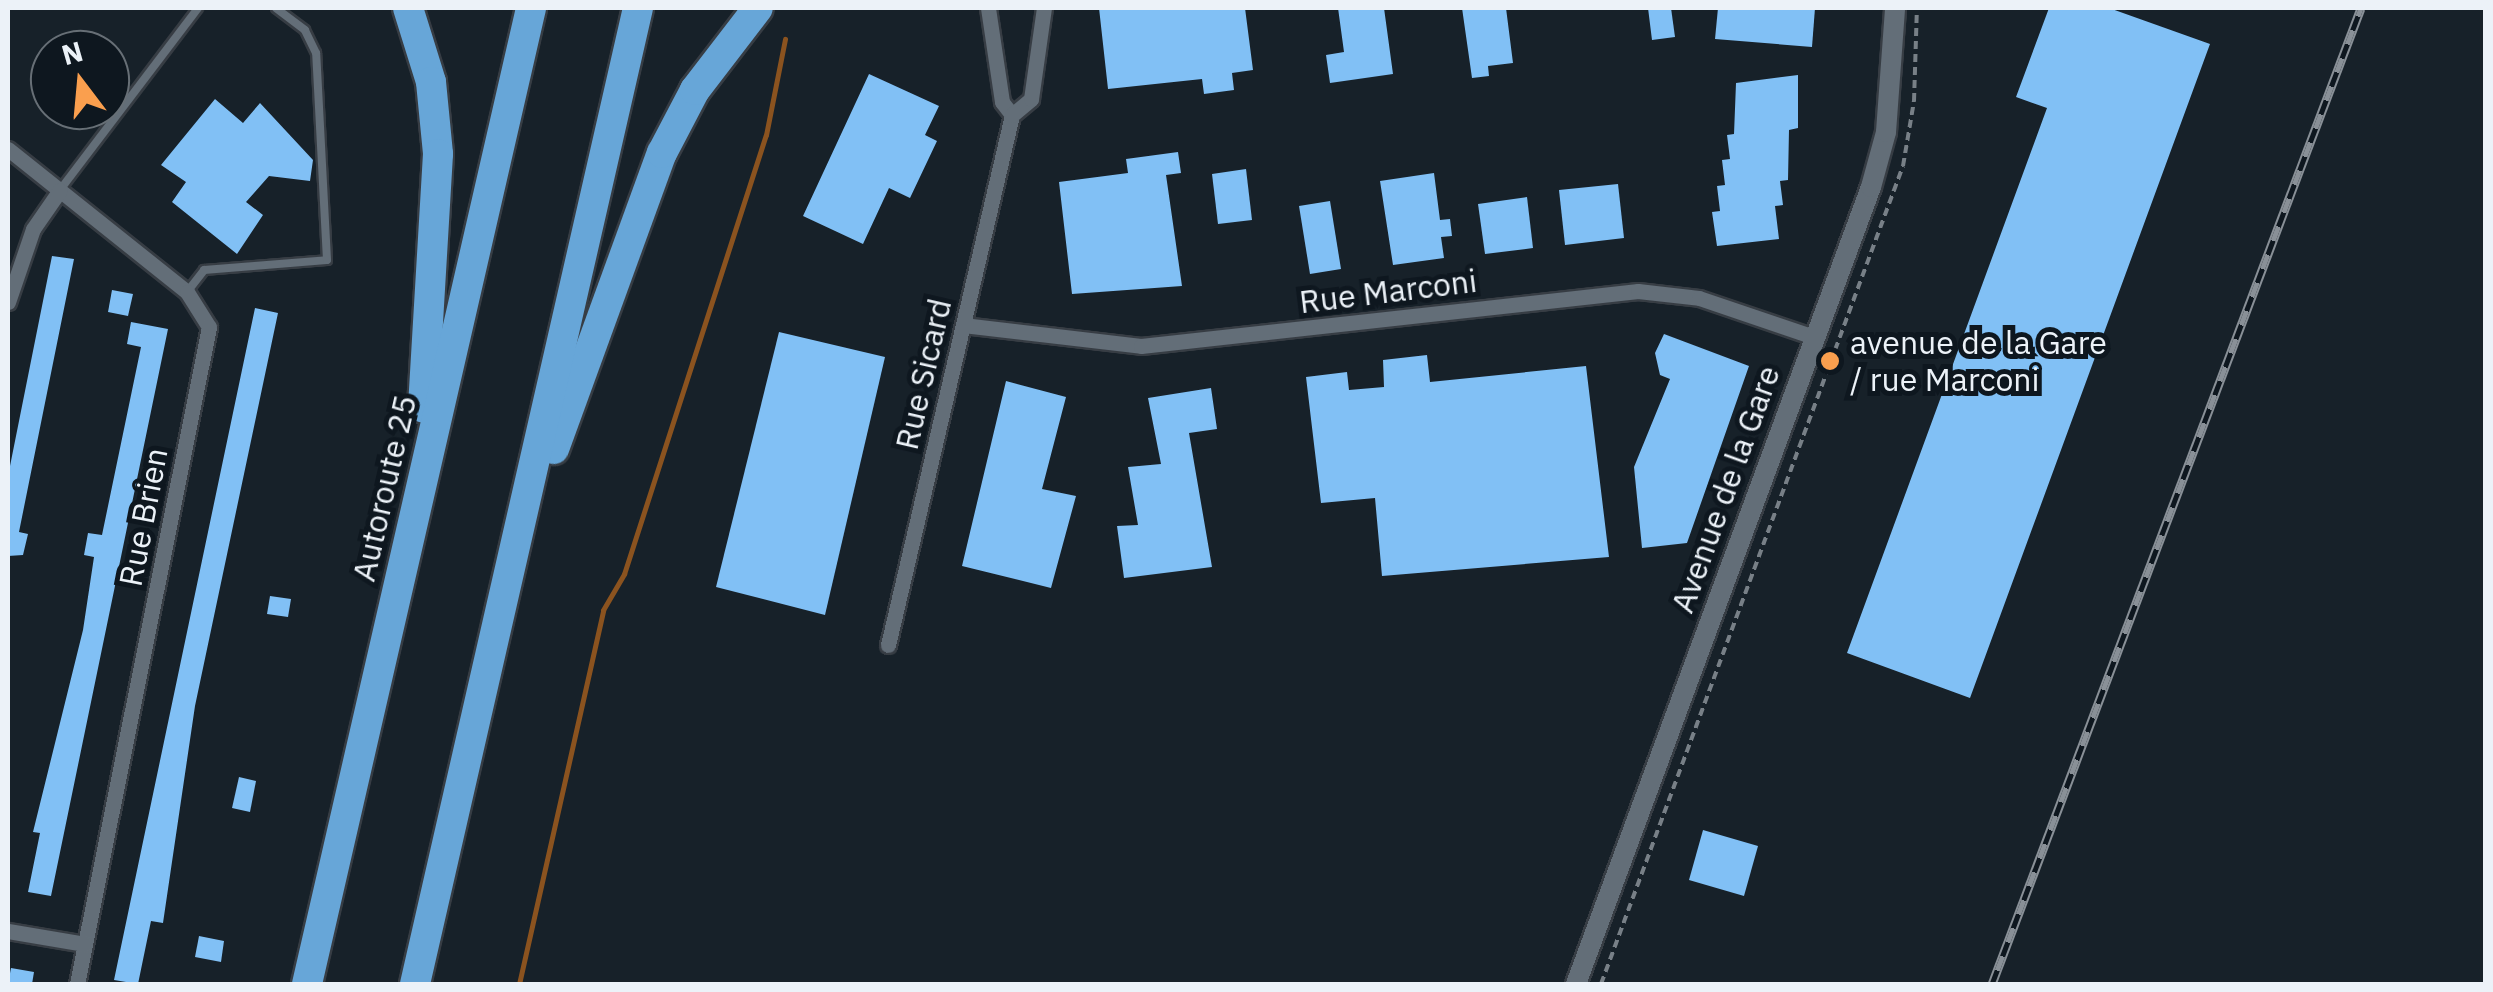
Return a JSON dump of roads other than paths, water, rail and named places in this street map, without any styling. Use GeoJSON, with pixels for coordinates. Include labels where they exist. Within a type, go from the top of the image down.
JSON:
{"type":"FeatureCollection","features":[{"type":"Feature","properties":{"kind":"highway"},"geometry":{"type":"LineString","coordinates":[[408,8],[431,82],[440,194],[414,516]]}},
{"type":"Feature","properties":{"kind":"highway","name":"Autoroute 25"},"geometry":{"type":"LineString","coordinates":[[307,984],[530,8]]}},
{"type":"Feature","properties":{"kind":"highway"},"geometry":{"type":"LineString","coordinates":[[415,984],[638,8]]}},
{"type":"Feature","properties":{"kind":"highway"},"geometry":{"type":"LineString","coordinates":[[508,579],[656,165],[695,90],[758,8]]}},
{"type":"Feature","properties":{"kind":"street"},"geometry":{"type":"LineString","coordinates":[[988,8],[1002,102],[1012,115]]}},
{"type":"Feature","properties":{"kind":"street","name":"Rue Sicard"},"geometry":{"type":"LineString","coordinates":[[888,645],[1012,115],[1031,100],[1044,8]]}},
{"type":"Feature","properties":{"kind":"street","name":"Avenue de la Gare"},"geometry":{"type":"LineString","coordinates":[[1576,984],[1886,132],[1895,8]]}},
{"type":"Feature","properties":{"kind":"street","name":"Rue Brien"},"geometry":{"type":"LineString","coordinates":[[8,149],[186,292],[209,327],[76,984]]}},
{"type":"Feature","properties":{"kind":"street"},"geometry":{"type":"LineString","coordinates":[[8,302],[32,228],[60,190]]}},
{"type":"Feature","properties":{"kind":"street","name":"Rue Marconi"},"geometry":{"type":"LineString","coordinates":[[963,325],[1141,346],[1638,291],[1699,298],[1814,337]]}},
{"type":"Feature","properties":{"kind":"street"},"geometry":{"type":"LineString","coordinates":[[8,930],[85,944]]}},
{"type":"Feature","properties":{"kind":"lane"},"geometry":{"type":"LineString","coordinates":[[60,190],[198,8]]}},
{"type":"Feature","properties":{"kind":"lane"},"geometry":{"type":"LineString","coordinates":[[186,292],[204,270],[326,260],[316,53],[305,30],[276,8]]}},
{"type":"Feature","properties":{"kind":"waterway"},"geometry":{"type":"LineString","coordinates":[[519,984],[603,610],[624,574],[766,135],[785,39]]}},
{"type":"Feature","properties":{"kind":"railway"},"geometry":{"type":"LineString","coordinates":[[1992,984],[2361,8]]}},
{"type":"Feature","properties":{"kind":"place","name":"avenue de la Gare / rue Marconi"},"geometry":{"type":"Point","coordinates":[1830,361]}}]}
